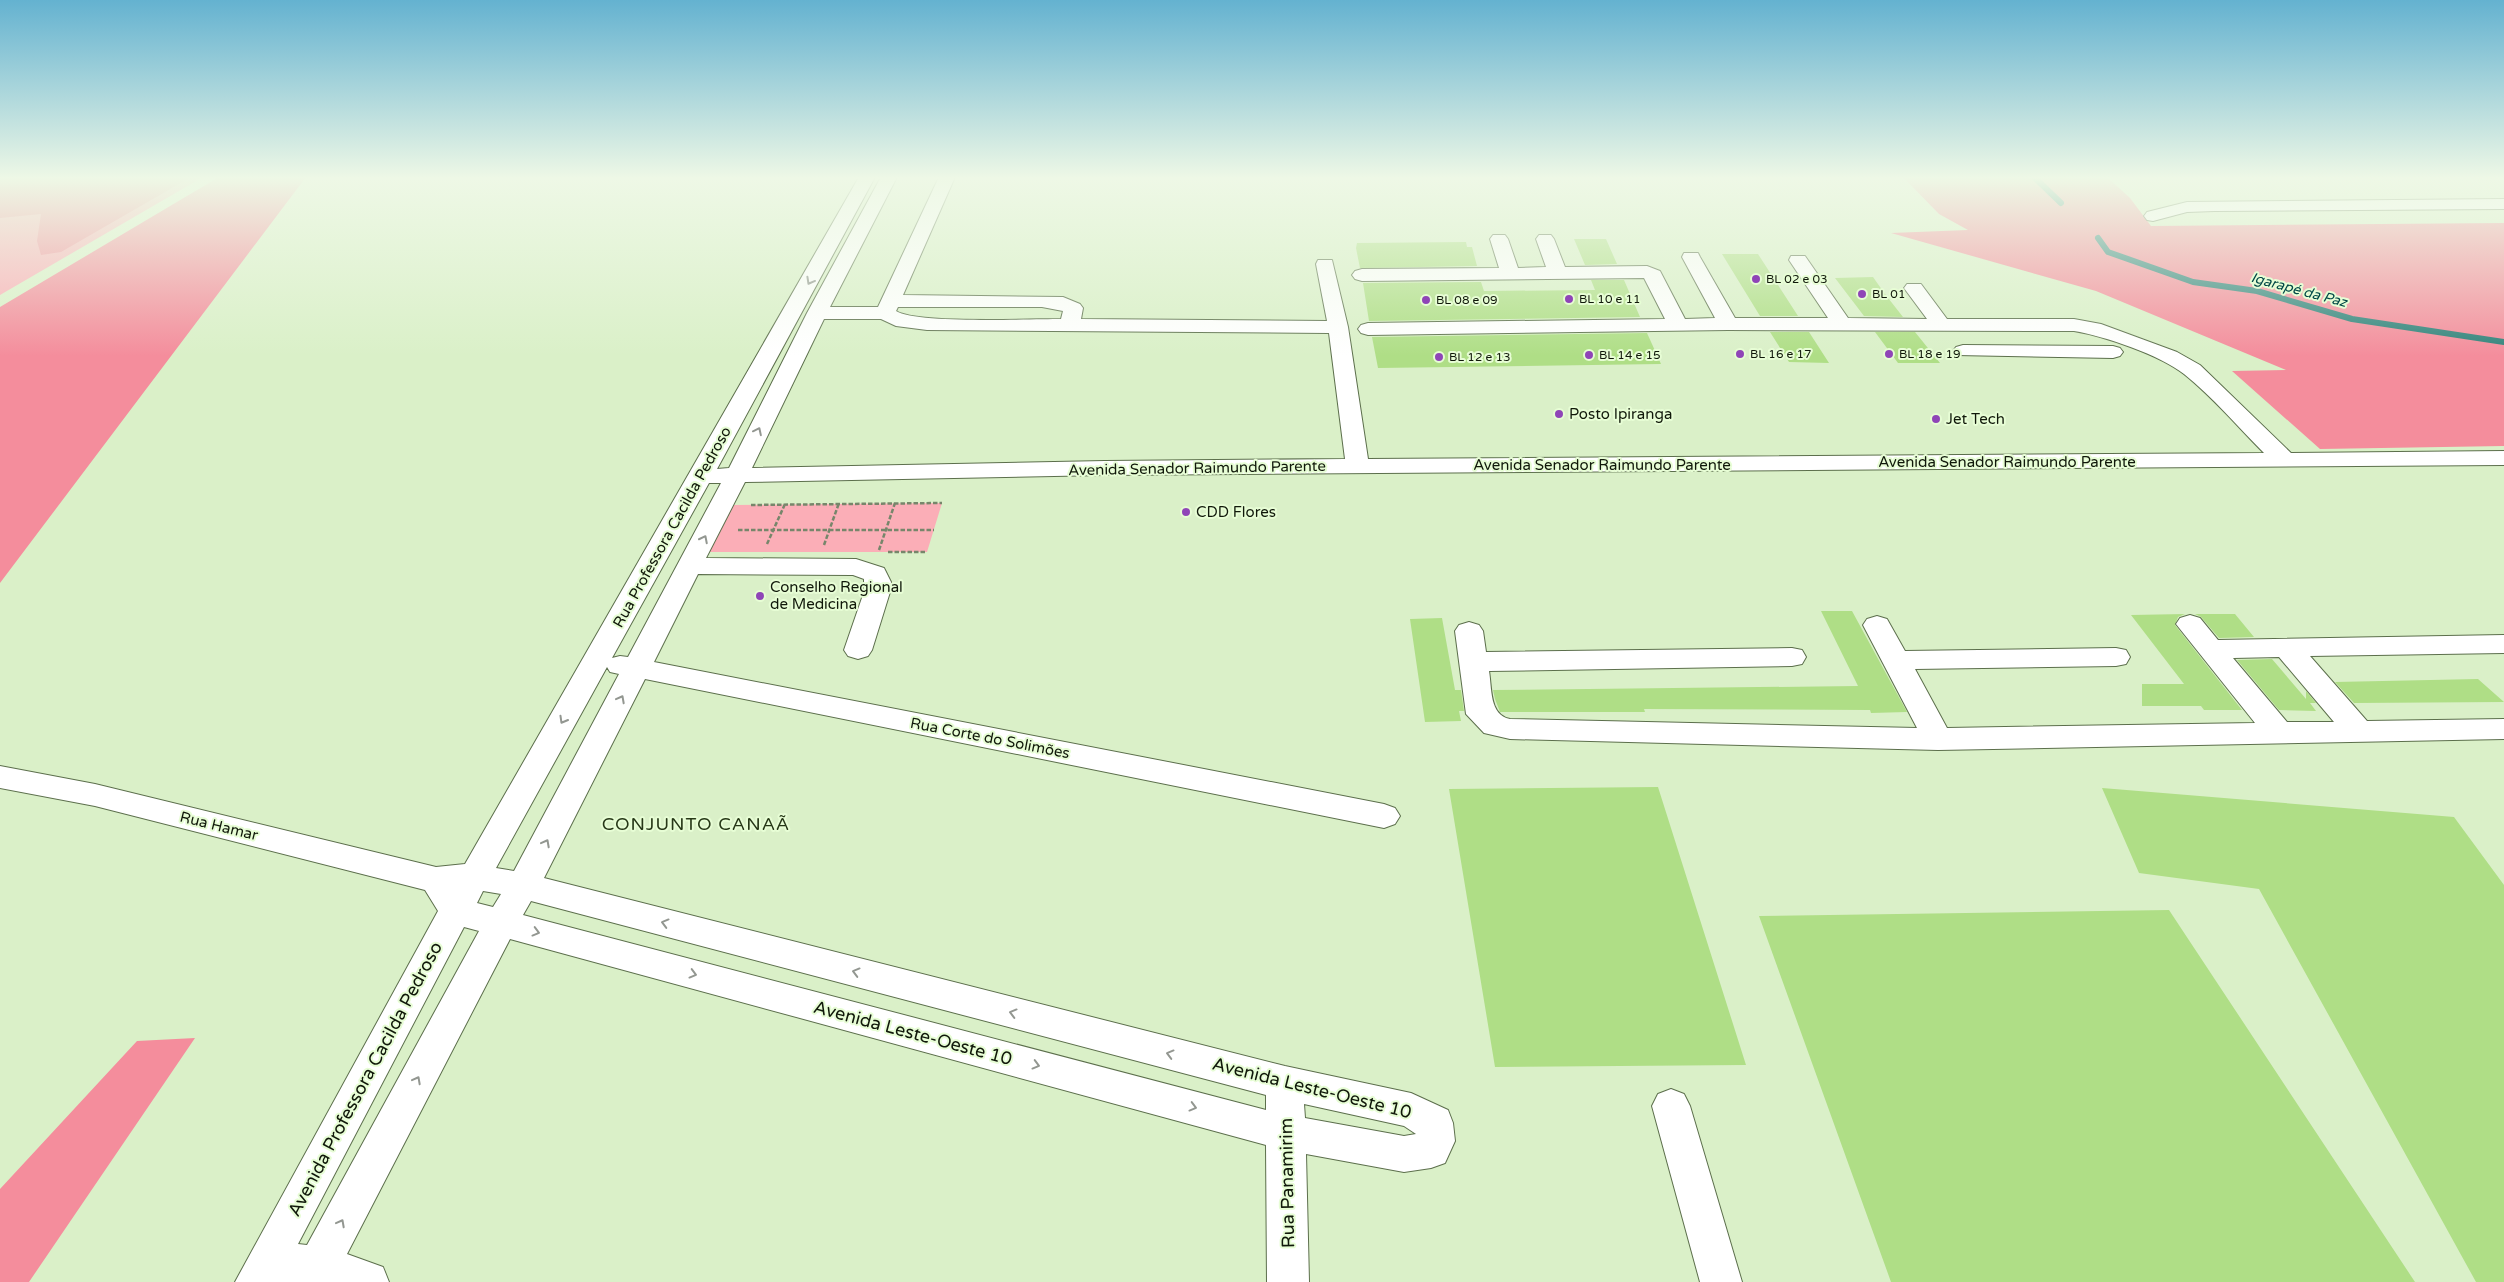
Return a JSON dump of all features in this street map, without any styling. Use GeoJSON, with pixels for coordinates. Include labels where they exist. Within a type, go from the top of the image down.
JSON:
{"type":"FeatureCollection","features":[{"type":"Feature","properties":{"kind":"street","name":"Rua Professora Cacilda Pedroso"},"geometry":{"type":"LineString","coordinates":[[474,876],[835,237]]}},
{"type":"Feature","properties":{"kind":"street","name":"Rua Professora Cacilda Pedroso"},"geometry":{"type":"LineString","coordinates":[[523,886],[737,475],[817,313],[857,237]]}},
{"type":"Feature","properties":{"kind":"street"},"geometry":{"type":"LineString","coordinates":[[888,307],[920,237]]}},
{"type":"Feature","properties":{"kind":"street"},"geometry":{"type":"LineString","coordinates":[[1545,239],[1557,272]]}},
{"type":"Feature","properties":{"kind":"street"},"geometry":{"type":"LineString","coordinates":[[1499,240],[1510,272]]}},
{"type":"Feature","properties":{"kind":"street"},"geometry":{"type":"LineString","coordinates":[[1691,257],[1728,324]]}},
{"type":"Feature","properties":{"kind":"street"},"geometry":{"type":"LineString","coordinates":[[1798,260],[1842,324]]}},
{"type":"Feature","properties":{"kind":"street"},"geometry":{"type":"LineString","coordinates":[[1324,264],[1338,327],[1359,467]]}},
{"type":"Feature","properties":{"kind":"street"},"geometry":{"type":"LineString","coordinates":[[1362,275],[1649,272],[1653,275],[1678,324]]}},
{"type":"Feature","properties":{"kind":"street"},"geometry":{"type":"LineString","coordinates":[[1914,288],[1941,324]]}},
{"type":"Feature","properties":{"kind":"street"},"geometry":{"type":"LineString","coordinates":[[817,313],[888,307]]}},
{"type":"Feature","properties":{"kind":"street"},"geometry":{"type":"LineString","coordinates":[[888,307],[896,320],[911,323],[1338,327]]}},
{"type":"Feature","properties":{"kind":"street"},"geometry":{"type":"LineString","coordinates":[[1368,329],[1678,324],[2083,325],[2178,360],[2192,370],[2285,460]]}},
{"type":"Feature","properties":{"kind":"street"},"geometry":{"type":"LineString","coordinates":[[2047,325],[2071,352]]}},
{"type":"Feature","properties":{"kind":"street"},"geometry":{"type":"LineString","coordinates":[[1963,351],[2113,352]]}},
{"type":"Feature","properties":{"kind":"street","name":"Avenida Senador Raimundo Parente"},"geometry":{"type":"LineString","coordinates":[[701,476],[1359,467],[2504,458]]}},
{"type":"Feature","properties":{"kind":"street"},"geometry":{"type":"LineString","coordinates":[[690,566],[856,567],[867,570],[875,574],[878,582],[877,592],[858,650]]}},
{"type":"Feature","properties":{"kind":"street"},"geometry":{"type":"LineString","coordinates":[[2190,624],[2279,733]]}},
{"type":"Feature","properties":{"kind":"street"},"geometry":{"type":"LineString","coordinates":[[1877,625],[1938,738]]}},
{"type":"Feature","properties":{"kind":"street"},"geometry":{"type":"LineString","coordinates":[[1469,631],[1481,714],[1494,726],[1510,729],[1938,738],[2504,729]]}},
{"type":"Feature","properties":{"kind":"street"},"geometry":{"type":"LineString","coordinates":[[2211,649],[2504,644]]}},
{"type":"Feature","properties":{"kind":"street"},"geometry":{"type":"LineString","coordinates":[[2287,648],[2360,732]]}},
{"type":"Feature","properties":{"kind":"street"},"geometry":{"type":"LineString","coordinates":[[1472,662],[1792,657]]}},
{"type":"Feature","properties":{"kind":"street"},"geometry":{"type":"LineString","coordinates":[[1895,660],[2116,657]]}},
{"type":"Feature","properties":{"kind":"street","name":"Rua Corte do Solimões"},"geometry":{"type":"LineString","coordinates":[[597,660],[1384,816]]}},
{"type":"Feature","properties":{"kind":"street","name":"Rua Hamar"},"geometry":{"type":"LineString","coordinates":[[0,777],[95,795],[436,880],[474,876]]}},
{"type":"Feature","properties":{"kind":"street","name":"Avenida Leste-Oeste 10"},"geometry":{"type":"LineString","coordinates":[[454,911],[1287,1132],[1404,1154],[1431,1150],[1436,1141],[1434,1123],[1412,1110],[1285,1083],[523,886],[474,876]]}},
{"type":"Feature","properties":{"kind":"street","name":"Avenida Professora Cacilda Pedroso"},"geometry":{"type":"LineString","coordinates":[[261,1272],[474,876]]}},
{"type":"Feature","properties":{"kind":"street"},"geometry":{"type":"LineString","coordinates":[[436,880],[454,911]]}},
{"type":"Feature","properties":{"kind":"street"},"geometry":{"type":"LineString","coordinates":[[314,1274],[501,923],[523,886]]}},
{"type":"Feature","properties":{"kind":"street","name":"Rua Panamirim"},"geometry":{"type":"LineString","coordinates":[[1285,1083],[1288,1282]]}},
{"type":"Feature","properties":{"kind":"street"},"geometry":{"type":"LineString","coordinates":[[1671,1106],[1721,1282]]}},
{"type":"Feature","properties":{"kind":"street"},"geometry":{"type":"LineString","coordinates":[[261,1272],[314,1274],[368,1282]]}},
{"type":"Feature","properties":{"kind":"path"},"geometry":{"type":"LineString","coordinates":[[895,503],[878,552],[927,552]]}},
{"type":"Feature","properties":{"kind":"path"},"geometry":{"type":"LineString","coordinates":[[750,505],[942,503]]}},
{"type":"Feature","properties":{"kind":"path"},"geometry":{"type":"LineString","coordinates":[[764,552],[785,504]]}},
{"type":"Feature","properties":{"kind":"path"},"geometry":{"type":"LineString","coordinates":[[729,530],[934,530]]}},
{"type":"Feature","properties":{"kind":"shaded area"},"geometry":{"type":"Polygon","coordinates":[[[0,237],[100,237],[0,295],[0,237]]]}},
{"type":"Feature","properties":{"kind":"shaded area"},"geometry":{"type":"Polygon","coordinates":[[[38,237],[87,237],[61,252],[41,255],[38,237]]]}},
{"type":"Feature","properties":{"kind":"shaded area"},"geometry":{"type":"Polygon","coordinates":[[[118,237],[261,237],[0,583],[0,307],[118,237]]]}},
{"type":"Feature","properties":{"kind":"shaded area"},"geometry":{"type":"Polygon","coordinates":[[[1905,237],[2504,237],[2504,446],[2320,449],[2232,371],[2286,370],[2096,291],[1905,237]]]}},
{"type":"Feature","properties":{"kind":"shaded area"},"geometry":{"type":"Polygon","coordinates":[[[942,503],[927,552],[709,552],[733,505],[942,503]]]}},
{"type":"Feature","properties":{"kind":"shaded area"},"geometry":{"type":"Polygon","coordinates":[[[195,1038],[29,1282],[0,1282],[0,1189],[137,1041],[195,1038]]]}},
{"type":"Feature","properties":{"kind":"building"},"geometry":{"type":"Polygon","coordinates":[[[1574,239],[1606,239],[1617,264],[1585,265],[1574,239]]]}},
{"type":"Feature","properties":{"kind":"building"},"geometry":{"type":"Polygon","coordinates":[[[1466,242],[1467,247],[1472,247],[1477,266],[1360,268],[1356,248],[1357,243],[1466,242]]]}},
{"type":"Feature","properties":{"kind":"building","name":"BL 02 e 03"},"geometry":{"type":"Polygon","coordinates":[[[1722,254],[1758,254],[1798,316],[1760,316],[1722,254]]]}},
{"type":"Feature","properties":{"kind":"building","name":"BL 01"},"geometry":{"type":"Polygon","coordinates":[[[1873,277],[1903,317],[1864,316],[1835,278],[1873,277]]]}},
{"type":"Feature","properties":{"kind":"building"},"geometry":{"type":"Polygon","coordinates":[[[1591,280],[1624,280],[1640,317],[1369,321],[1363,283],[1481,282],[1484,291],[1595,290],[1591,280]]]}},
{"type":"Feature","properties":{"kind":"building"},"geometry":{"type":"Polygon","coordinates":[[[1770,332],[1809,332],[1829,363],[1789,362],[1770,332]]]}},
{"type":"Feature","properties":{"kind":"building"},"geometry":{"type":"Polygon","coordinates":[[[1875,332],[1915,332],[1940,363],[1898,363],[1875,332]]]}},
{"type":"Feature","properties":{"kind":"building"},"geometry":{"type":"Polygon","coordinates":[[[1647,333],[1661,364],[1378,368],[1372,337],[1647,333]]]}},
{"type":"Feature","properties":{"kind":"building"},"geometry":{"type":"Polygon","coordinates":[[[1821,611],[1852,611],[1907,712],[1871,713],[1870,710],[1644,709],[1645,712],[1500,712],[1495,699],[1493,690],[1858,686],[1821,611]]]}},
{"type":"Feature","properties":{"kind":"building"},"geometry":{"type":"Polygon","coordinates":[[[2185,614],[2178,617],[2175,625],[2242,710],[2204,710],[2201,706],[2142,706],[2142,684],[2184,684],[2131,615],[2185,614]]]}},
{"type":"Feature","properties":{"kind":"building"},"geometry":{"type":"Polygon","coordinates":[[[2195,614],[2235,614],[2254,637],[2219,638],[2201,617],[2195,614]]]}},
{"type":"Feature","properties":{"kind":"building"},"geometry":{"type":"Polygon","coordinates":[[[1442,618],[1455,690],[1461,690],[1464,711],[1459,711],[1461,721],[1425,722],[1410,619],[1442,618]]]}},
{"type":"Feature","properties":{"kind":"building"},"geometry":{"type":"Polygon","coordinates":[[[2272,659],[2306,699],[2306,691],[2316,703],[2310,703],[2316,711],[2279,710],[2237,660],[2272,659]]]}},
{"type":"Feature","properties":{"kind":"building"},"geometry":{"type":"Polygon","coordinates":[[[2478,679],[2504,702],[2354,703],[2335,682],[2478,679]]]}},
{"type":"Feature","properties":{"kind":"building"},"geometry":{"type":"Polygon","coordinates":[[[1658,787],[1746,1065],[1495,1067],[1449,789],[1658,787]]]}},
{"type":"Feature","properties":{"kind":"building"},"geometry":{"type":"Polygon","coordinates":[[[2102,788],[2454,817],[2504,885],[2504,1282],[2476,1282],[2259,889],[2139,873],[2102,788]]]}},
{"type":"Feature","properties":{"kind":"building"},"geometry":{"type":"Polygon","coordinates":[[[2169,910],[2415,1282],[1891,1282],[1759,916],[2169,910]]]}},
{"type":"Feature","properties":{"kind":"waterway","name":"Igarapé da Paz"},"geometry":{"type":"LineString","coordinates":[[2098,238],[2108,252],[2193,282],[2257,291],[2352,319],[2504,342]]}},
{"type":"Feature","properties":{"kind":"place","name":"BL 02 e 03"},"geometry":{"type":"Point","coordinates":[1756,279]}},
{"type":"Feature","properties":{"kind":"place","name":"BL 01"},"geometry":{"type":"Point","coordinates":[1862,294]}},
{"type":"Feature","properties":{"kind":"place","name":"BL 10 e 11"},"geometry":{"type":"Point","coordinates":[1569,299]}},
{"type":"Feature","properties":{"kind":"place","name":"BL 08 e 09"},"geometry":{"type":"Point","coordinates":[1426,300]}},
{"type":"Feature","properties":{"kind":"place","name":"BL 16 e 17"},"geometry":{"type":"Point","coordinates":[1740,354]}},
{"type":"Feature","properties":{"kind":"place","name":"BL 18 e 19"},"geometry":{"type":"Point","coordinates":[1889,354]}},
{"type":"Feature","properties":{"kind":"place","name":"BL 14 e 15"},"geometry":{"type":"Point","coordinates":[1589,355]}},
{"type":"Feature","properties":{"kind":"place","name":"BL 12 e 13"},"geometry":{"type":"Point","coordinates":[1439,357]}},
{"type":"Feature","properties":{"kind":"place","name":"Posto Ipiranga"},"geometry":{"type":"Point","coordinates":[1559,414]}},
{"type":"Feature","properties":{"kind":"place","name":"Jet Tech"},"geometry":{"type":"Point","coordinates":[1936,419]}},
{"type":"Feature","properties":{"kind":"place","name":"CDD Flores"},"geometry":{"type":"Point","coordinates":[1186,512]}},
{"type":"Feature","properties":{"kind":"place","name":"Conselho Regional de Medicina"},"geometry":{"type":"Point","coordinates":[760,596]}},
{"type":"Feature","properties":{"kind":"district","name":"CONJUNTO CANAÃ"},"geometry":{"type":"Point","coordinates":[696,824]}}]}
